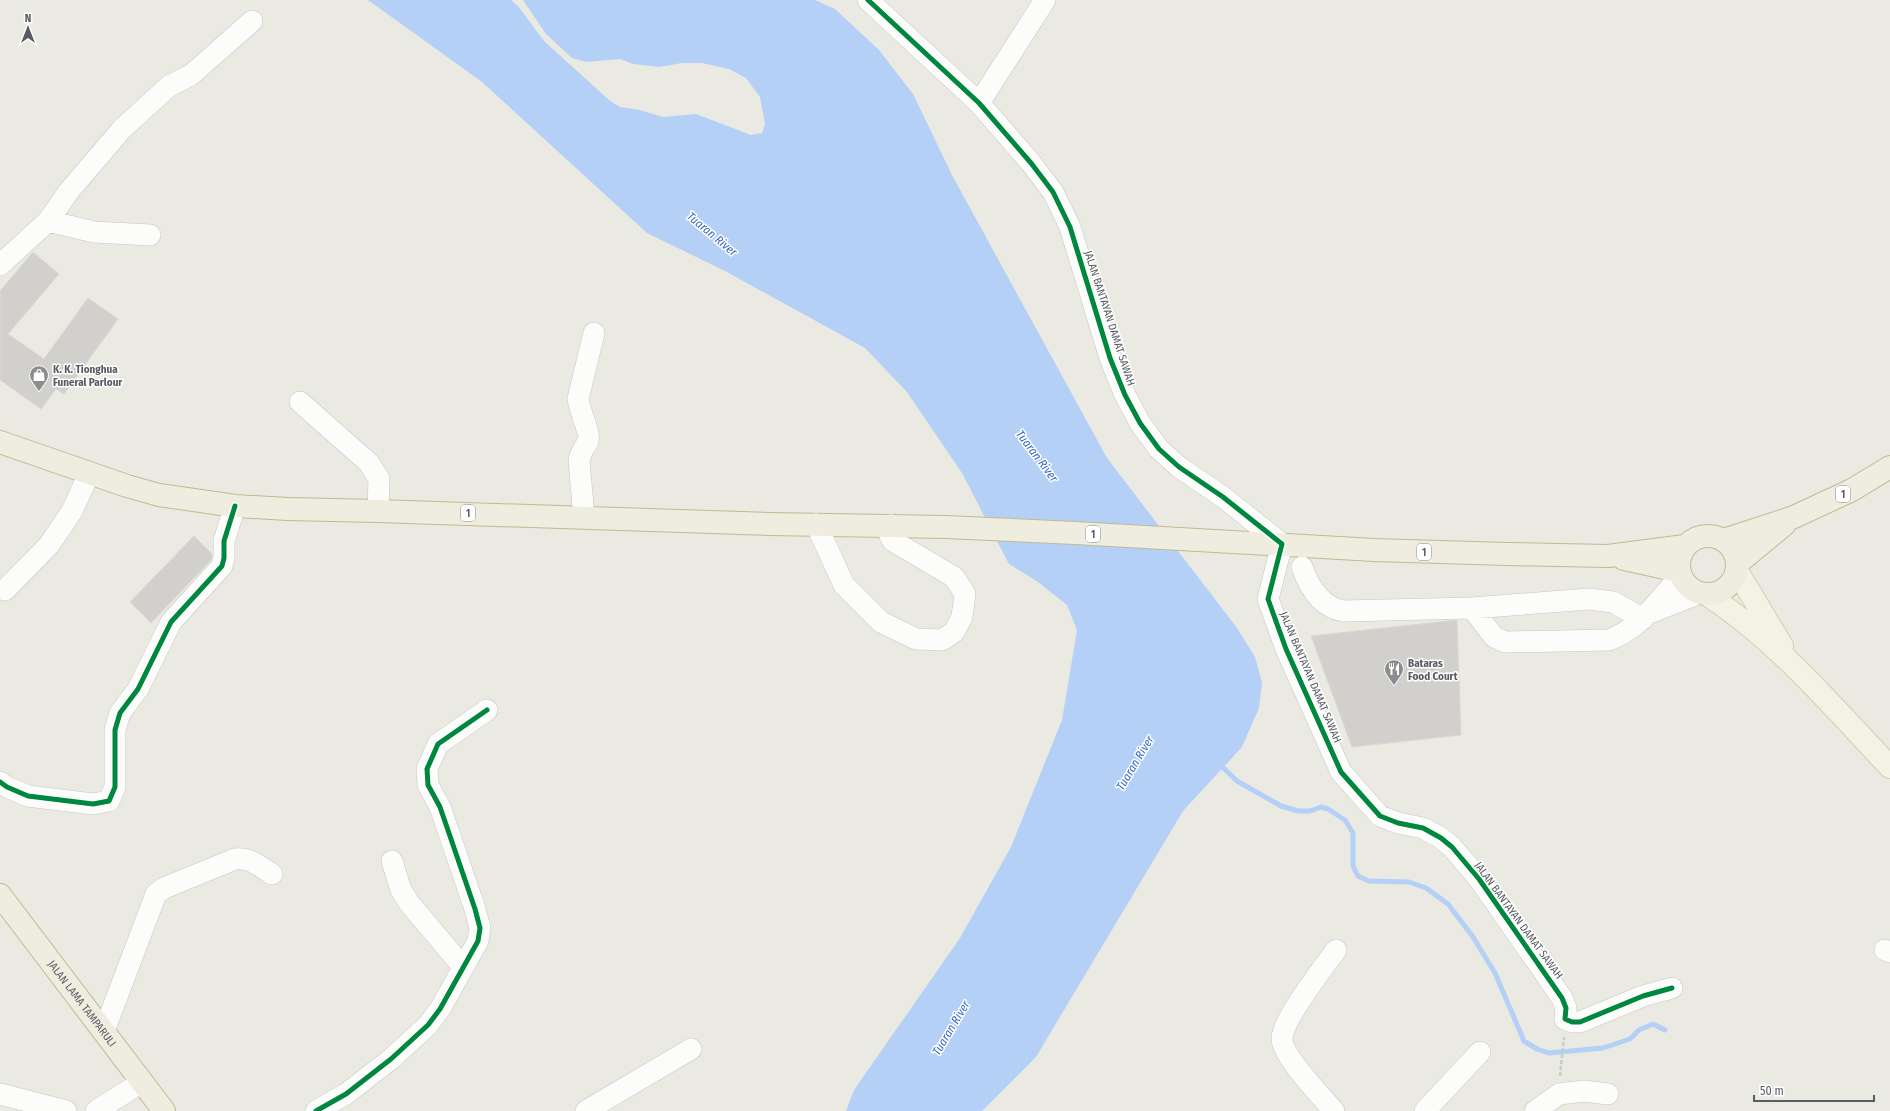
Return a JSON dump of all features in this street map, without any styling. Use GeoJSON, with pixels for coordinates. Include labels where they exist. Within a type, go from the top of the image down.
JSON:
{"type":"FeatureCollection","features":[{"type":"Feature","properties":{"kind":"highway","name":"1"},"geometry":{"type":"LineString","coordinates":[[0,442],[88,474],[159,495],[235,506],[288,509],[946,527],[1432,552],[1608,556],[1685,546],[1693,539],[1703,536],[1714,536],[1724,540],[1794,517],[1852,490],[1890,467]]}},
{"type":"Feature","properties":{"kind":"highway","name":"1"},"geometry":{"type":"LineString","coordinates":[[1703,594],[1723,590],[1732,582],[1737,567],[1794,517]]}},
{"type":"Feature","properties":{"kind":"highway"},"geometry":{"type":"LineString","coordinates":[[1724,540],[1733,550],[1737,567]]}},
{"type":"Feature","properties":{"kind":"highway"},"geometry":{"type":"LineString","coordinates":[[1685,546],[1680,558],[1680,573],[1685,583],[1703,594]]}},
{"type":"Feature","properties":{"kind":"highway","name":"1"},"geometry":{"type":"LineString","coordinates":[[1608,556],[1680,573]]}},
{"type":"Feature","properties":{"kind":"highway","name":"JALAN LAMA TAMPARULI"},"geometry":{"type":"LineString","coordinates":[[0,895],[164,1111]]}},
{"type":"Feature","properties":{"kind":"main road"},"geometry":{"type":"LineString","coordinates":[[1737,567],[1792,663]]}},
{"type":"Feature","properties":{"kind":"main road"},"geometry":{"type":"LineString","coordinates":[[1703,594],[1731,611],[1792,663],[1890,767]]}},
{"type":"Feature","properties":{"kind":"street","name":"JALAN BANTAYAN DAMAT SAWAH"},"geometry":{"type":"LineString","coordinates":[[868,0],[979,103],[1031,163],[1053,192],[1070,227],[1113,366],[1125,395],[1140,423],[1159,449],[1179,467],[1223,497],[1282,544],[1268,599],[1286,650],[1341,772],[1380,816],[1398,823],[1423,828],[1441,838],[1452,847],[1479,879],[1562,998],[1566,1008],[1565,1019]]}},
{"type":"Feature","properties":{"kind":"street"},"geometry":{"type":"LineString","coordinates":[[979,103],[1045,0]]}},
{"type":"Feature","properties":{"kind":"street"},"geometry":{"type":"LineString","coordinates":[[0,265],[48,221],[69,191],[122,129],[169,86],[191,75],[252,21]]}},
{"type":"Feature","properties":{"kind":"street"},"geometry":{"type":"LineString","coordinates":[[48,221],[94,232],[150,235]]}},
{"type":"Feature","properties":{"kind":"street"},"geometry":{"type":"LineString","coordinates":[[584,517],[579,460],[581,452],[588,441],[588,431],[579,409],[578,399],[594,332]]}},
{"type":"Feature","properties":{"kind":"street"},"geometry":{"type":"LineString","coordinates":[[300,402],[369,463],[379,479],[378,511]]}},
{"type":"Feature","properties":{"kind":"street"},"geometry":{"type":"LineString","coordinates":[[5,590],[49,545],[72,511],[88,474]]}},
{"type":"Feature","properties":{"kind":"street"},"geometry":{"type":"LineString","coordinates":[[0,782],[7,787],[28,796],[93,804],[109,801],[115,787],[115,730],[120,713],[138,689],[171,622],[222,566],[224,558],[224,541],[235,506]]}},
{"type":"Feature","properties":{"kind":"street"},"geometry":{"type":"LineString","coordinates":[[816,524],[844,585],[881,622],[916,639],[942,640],[954,632],[962,617],[965,594],[954,577],[893,541],[890,536],[891,526]]}},
{"type":"Feature","properties":{"kind":"street"},"geometry":{"type":"LineString","coordinates":[[1302,567],[1307,581],[1322,600],[1333,609],[1343,611],[1472,608],[1589,599],[1613,602],[1646,616]]}},
{"type":"Feature","properties":{"kind":"street"},"geometry":{"type":"LineString","coordinates":[[1646,616],[1680,573]]}},
{"type":"Feature","properties":{"kind":"street"},"geometry":{"type":"LineString","coordinates":[[1472,608],[1494,637],[1505,642],[1609,640],[1617,637],[1646,616],[1703,594]]}},
{"type":"Feature","properties":{"kind":"street"},"geometry":{"type":"LineString","coordinates":[[316,1111],[346,1094],[391,1059],[428,1026],[440,1009],[478,941],[480,928],[440,807],[428,786],[427,769],[438,744],[487,710]]}},
{"type":"Feature","properties":{"kind":"street"},"geometry":{"type":"LineString","coordinates":[[104,1031],[156,894],[164,888],[235,859],[243,858],[249,860],[272,874]]}},
{"type":"Feature","properties":{"kind":"street"},"geometry":{"type":"LineString","coordinates":[[392,861],[401,890],[409,903],[463,967]]}},
{"type":"Feature","properties":{"kind":"street"},"geometry":{"type":"LineString","coordinates":[[1334,1111],[1289,1057],[1282,1038],[1286,1022],[1336,950]]}},
{"type":"Feature","properties":{"kind":"street"},"geometry":{"type":"LineString","coordinates":[[1565,1019],[1572,1022],[1580,1022],[1643,996],[1672,988]]}},
{"type":"Feature","properties":{"kind":"street"},"geometry":{"type":"LineString","coordinates":[[586,1111],[691,1049]]}},
{"type":"Feature","properties":{"kind":"street"},"geometry":{"type":"LineString","coordinates":[[1425,1111],[1480,1052]]}},
{"type":"Feature","properties":{"kind":"street"},"geometry":{"type":"LineString","coordinates":[[96,1111],[142,1082]]}},
{"type":"Feature","properties":{"kind":"street"},"geometry":{"type":"LineString","coordinates":[[1535,1111],[1559,1094],[1584,1091],[1608,1094]]}},
{"type":"Feature","properties":{"kind":"street"},"geometry":{"type":"LineString","coordinates":[[0,1094],[66,1111]]}},
{"type":"Feature","properties":{"kind":"path"},"geometry":{"type":"LineString","coordinates":[[1559,1094],[1565,1019]]}},
{"type":"Feature","properties":{"kind":"water","name":"Tuaran River"},"geometry":{"type":"Polygon","coordinates":[[[368,0],[511,0],[518,6],[544,41],[609,100],[620,107],[640,110],[663,117],[696,114],[751,135],[762,133],[765,124],[760,97],[746,78],[729,69],[702,63],[682,63],[659,67],[633,64],[620,59],[586,62],[572,58],[546,34],[523,0],[815,0],[835,9],[879,50],[913,94],[953,177],[1107,458],[1237,628],[1255,657],[1262,683],[1259,708],[1242,747],[1183,811],[1036,1057],[982,1111],[846,1111],[854,1090],[960,938],[1011,847],[1062,720],[1077,630],[1067,605],[1038,582],[1009,564],[962,473],[907,392],[865,348],[725,271],[647,233],[482,82],[368,0]]]}},
{"type":"Feature","properties":{"kind":"building"},"geometry":{"type":"Polygon","coordinates":[[[33,252],[59,274],[8,334],[44,359],[88,298],[118,319],[64,394],[56,389],[41,409],[0,380],[0,291],[33,252]]]}},
{"type":"Feature","properties":{"kind":"building"},"geometry":{"type":"Polygon","coordinates":[[[194,536],[212,554],[211,560],[151,623],[130,602],[194,536]]]}},
{"type":"Feature","properties":{"kind":"building","name":"Bataras Food Court"},"geometry":{"type":"Polygon","coordinates":[[[1457,620],[1461,735],[1352,747],[1311,636],[1457,620]]]}},
{"type":"Feature","properties":{"kind":"waterway"},"geometry":{"type":"LineString","coordinates":[[1218,763],[1237,781],[1281,806],[1298,811],[1310,811],[1321,807],[1328,809],[1345,820],[1353,833],[1353,866],[1358,876],[1369,881],[1409,882],[1426,888],[1448,904],[1473,937],[1495,973],[1524,1041],[1537,1049],[1549,1053],[1603,1048],[1630,1039],[1639,1030],[1653,1024],[1665,1030]]}},
{"type":"Feature","properties":{"kind":"cycle path"},"geometry":{"type":"LineString","coordinates":[[868,0],[979,103],[1031,163],[1053,192],[1070,227],[1110,358],[1125,395],[1140,423],[1159,449],[1179,467],[1223,497],[1282,544],[1268,599],[1286,649],[1341,772],[1380,816],[1398,823],[1423,828],[1441,838],[1452,847],[1479,879],[1562,998],[1566,1008],[1565,1019],[1572,1022],[1580,1022],[1643,996],[1672,988]]}},
{"type":"Feature","properties":{"kind":"cycle path"},"geometry":{"type":"LineString","coordinates":[[0,782],[7,787],[28,796],[93,804],[109,801],[115,787],[115,730],[120,713],[138,689],[171,622],[222,566],[224,558],[224,541],[235,506]]}},
{"type":"Feature","properties":{"kind":"cycle path"},"geometry":{"type":"LineString","coordinates":[[316,1111],[346,1094],[391,1059],[428,1025],[440,1009],[478,941],[480,928],[475,909],[440,807],[428,785],[427,769],[438,744],[487,710]]}},
{"type":"Feature","properties":{"kind":"place","name":"K. K. Tionghua Funeral Parlour"},"geometry":{"type":"Point","coordinates":[39,392]}},
{"type":"Feature","properties":{"kind":"place","name":"Bataras Food Court"},"geometry":{"type":"Point","coordinates":[1394,686]}}]}
